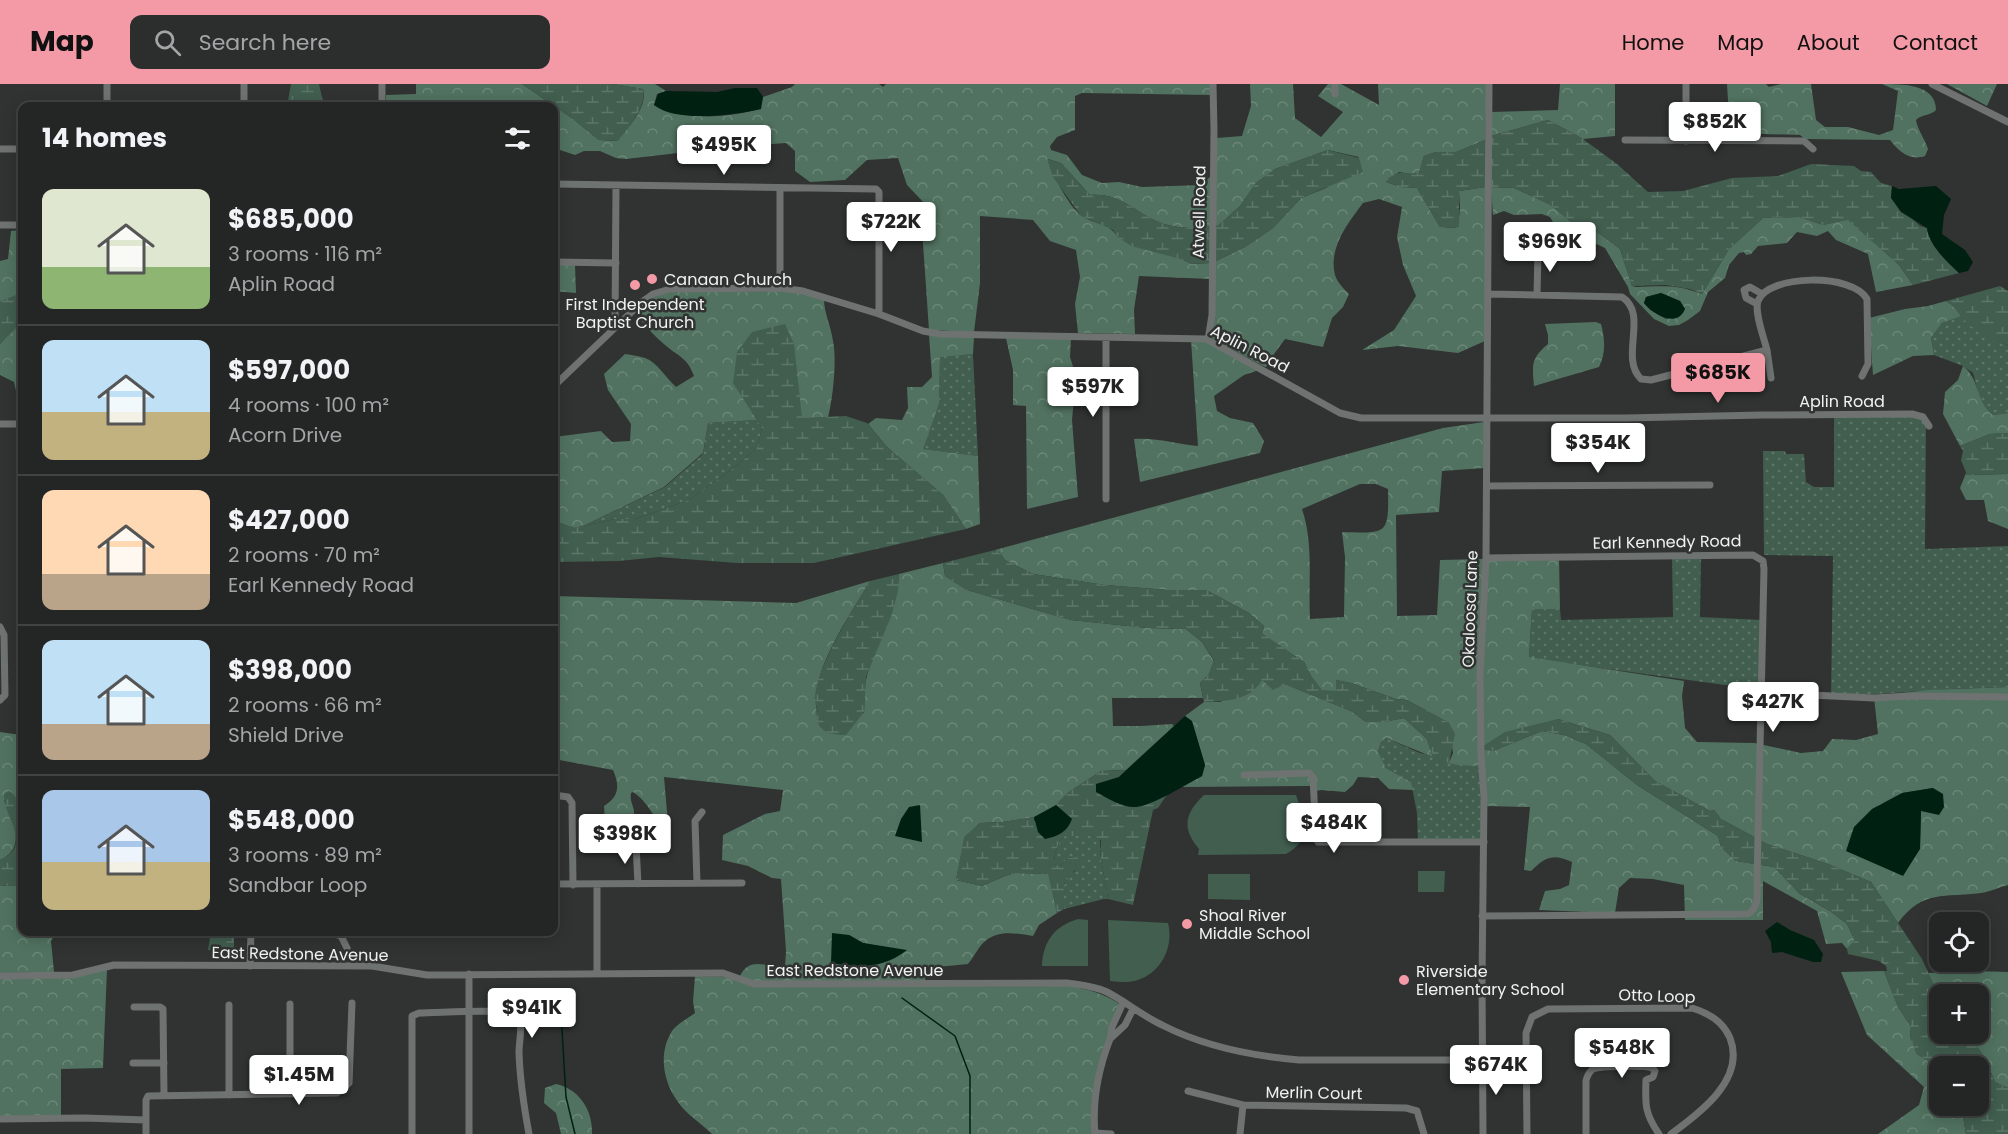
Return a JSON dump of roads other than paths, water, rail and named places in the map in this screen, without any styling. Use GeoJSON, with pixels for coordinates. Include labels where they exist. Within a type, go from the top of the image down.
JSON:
{"type":"FeatureCollection","features":[{"type":"Feature","properties":{"kind":"street"},"geometry":{"type":"LineString","coordinates":[[107,84],[107,102]]}},
{"type":"Feature","properties":{"kind":"street"},"geometry":{"type":"LineString","coordinates":[[244,84],[244,102]]}},
{"type":"Feature","properties":{"kind":"street"},"geometry":{"type":"LineString","coordinates":[[382,84],[382,102]]}},
{"type":"Feature","properties":{"kind":"street","name":"Atwell Road"},"geometry":{"type":"LineString","coordinates":[[1208,340],[1212,315],[1213,84]]}},
{"type":"Feature","properties":{"kind":"street"},"geometry":{"type":"LineString","coordinates":[[1335,84],[1335,94]]}},
{"type":"Feature","properties":{"kind":"street","name":"Okaloosa Lane"},"geometry":{"type":"LineString","coordinates":[[1483,1134],[1484,842],[1480,676],[1486,558],[1489,84]]}},
{"type":"Feature","properties":{"kind":"street"},"geometry":{"type":"LineString","coordinates":[[1686,84],[1686,141]]}},
{"type":"Feature","properties":{"kind":"street"},"geometry":{"type":"LineString","coordinates":[[1932,84],[2008,122]]}},
{"type":"Feature","properties":{"kind":"street"},"geometry":{"type":"LineString","coordinates":[[1625,140],[1804,141],[1813,149]]}},
{"type":"Feature","properties":{"kind":"street"},"geometry":{"type":"LineString","coordinates":[[0,149],[18,149]]}},
{"type":"Feature","properties":{"kind":"street"},"geometry":{"type":"LineString","coordinates":[[558,184],[875,189],[879,192],[879,314]]}},
{"type":"Feature","properties":{"kind":"street"},"geometry":{"type":"LineString","coordinates":[[615,327],[616,185]]}},
{"type":"Feature","properties":{"kind":"street"},"geometry":{"type":"LineString","coordinates":[[780,189],[780,288]]}},
{"type":"Feature","properties":{"kind":"street"},"geometry":{"type":"LineString","coordinates":[[0,225],[18,225]]}},
{"type":"Feature","properties":{"kind":"street"},"geometry":{"type":"LineString","coordinates":[[1537,295],[1538,251]]}},
{"type":"Feature","properties":{"kind":"street"},"geometry":{"type":"LineString","coordinates":[[558,262],[616,263]]}},
{"type":"Feature","properties":{"kind":"street"},"geometry":{"type":"LineString","coordinates":[[1771,378],[1757,304],[1762,294],[1771,288],[1815,279],[1854,287],[1865,294],[1868,304],[1868,364],[1862,376]]}},
{"type":"Feature","properties":{"kind":"street"},"geometry":{"type":"LineString","coordinates":[[1757,304],[1746,298],[1744,290],[1750,287],[1762,294]]}},
{"type":"Feature","properties":{"kind":"street","name":"Aplin Road"},"geometry":{"type":"LineString","coordinates":[[558,382],[646,299],[664,290],[780,288],[813,293],[923,331],[940,334],[1200,338],[1208,340],[1348,416],[1361,418],[1912,414],[1923,417],[1929,426]]}},
{"type":"Feature","properties":{"kind":"street"},"geometry":{"type":"LineString","coordinates":[[1488,294],[1618,295],[1627,300],[1633,313],[1634,367],[1638,376],[1646,380],[1658,379],[1767,351]]}},
{"type":"Feature","properties":{"kind":"street"},"geometry":{"type":"LineString","coordinates":[[1106,337],[1106,499]]}},
{"type":"Feature","properties":{"kind":"street"},"geometry":{"type":"LineString","coordinates":[[0,424],[18,424]]}},
{"type":"Feature","properties":{"kind":"street"},"geometry":{"type":"LineString","coordinates":[[1486,486],[1710,485]]}},
{"type":"Feature","properties":{"kind":"street","name":"Earl Kennedy Road"},"geometry":{"type":"LineString","coordinates":[[1482,916],[1751,913],[1757,904],[1764,569],[1763,561],[1756,555],[1486,558]]}},
{"type":"Feature","properties":{"kind":"street"},"geometry":{"type":"LineString","coordinates":[[0,627],[4,635],[4,695],[0,700]]}},
{"type":"Feature","properties":{"kind":"street"},"geometry":{"type":"LineString","coordinates":[[1762,686],[1773,692],[1790,694],[1874,698],[2008,697]]}},
{"type":"Feature","properties":{"kind":"street"},"geometry":{"type":"LineString","coordinates":[[1244,775],[1309,773],[1313,777],[1318,842],[1484,842]]}},
{"type":"Feature","properties":{"kind":"street"},"geometry":{"type":"LineString","coordinates":[[558,796],[568,797],[572,803],[573,885]]}},
{"type":"Feature","properties":{"kind":"street"},"geometry":{"type":"LineString","coordinates":[[696,883],[695,821],[702,812]]}},
{"type":"Feature","properties":{"kind":"street"},"geometry":{"type":"LineString","coordinates":[[636,845],[638,884]]}},
{"type":"Feature","properties":{"kind":"street"},"geometry":{"type":"LineString","coordinates":[[558,884],[742,882]]}},
{"type":"Feature","properties":{"kind":"street"},"geometry":{"type":"LineString","coordinates":[[597,884],[597,974]]}},
{"type":"Feature","properties":{"kind":"street"},"geometry":{"type":"LineString","coordinates":[[250,936],[250,966]]}},
{"type":"Feature","properties":{"kind":"street"},"geometry":{"type":"LineString","coordinates":[[341,936],[347,948]]}},
{"type":"Feature","properties":{"kind":"street","name":"East Redstone Avenue"},"geometry":{"type":"LineString","coordinates":[[0,976],[73,975],[114,965],[372,966],[427,975],[723,973],[754,984],[1067,983],[1085,985],[1107,992],[1133,1009],[1189,1037],[1225,1049],[1263,1057],[1299,1060],[1526,1060]]}},
{"type":"Feature","properties":{"kind":"street"},"geometry":{"type":"LineString","coordinates":[[469,974],[469,1134]]}},
{"type":"Feature","properties":{"kind":"street"},"geometry":{"type":"LineString","coordinates":[[146,1134],[148,1096],[337,1093],[349,1083],[352,1003]]}},
{"type":"Feature","properties":{"kind":"street"},"geometry":{"type":"LineString","coordinates":[[1111,1134],[1095,1134],[1097,1081],[1112,1027],[1123,1003]]}},
{"type":"Feature","properties":{"kind":"street"},"geometry":{"type":"LineString","coordinates":[[290,1004],[290,1094]]}},
{"type":"Feature","properties":{"kind":"street"},"geometry":{"type":"LineString","coordinates":[[229,1005],[229,1095]]}},
{"type":"Feature","properties":{"kind":"street"},"geometry":{"type":"LineString","coordinates":[[134,1007],[160,1006],[163,1009],[164,1095]]}},
{"type":"Feature","properties":{"kind":"street","name":"Otto Loop"},"geometry":{"type":"LineString","coordinates":[[1527,1134],[1526,1033],[1532,1017],[1548,1009],[1692,1008],[1707,1012],[1727,1030],[1734,1058],[1724,1085],[1698,1113],[1671,1134]]}},
{"type":"Feature","properties":{"kind":"street"},"geometry":{"type":"LineString","coordinates":[[1110,1039],[1125,1025],[1133,1009]]}},
{"type":"Feature","properties":{"kind":"street"},"geometry":{"type":"LineString","coordinates":[[412,1134],[412,1016],[418,1013],[511,1012],[519,1015],[521,1021],[519,1051],[523,1102],[529,1134]]}},
{"type":"Feature","properties":{"kind":"street"},"geometry":{"type":"LineString","coordinates":[[133,1063],[164,1063]]}},
{"type":"Feature","properties":{"kind":"street"},"geometry":{"type":"LineString","coordinates":[[1586,1134],[1586,1081],[1593,1069],[1601,1067],[1653,1068],[1655,1074],[1646,1080]]}},
{"type":"Feature","properties":{"kind":"street"},"geometry":{"type":"LineString","coordinates":[[1633,1067],[1643,1073],[1646,1080],[1645,1107],[1647,1115],[1659,1134]]}},
{"type":"Feature","properties":{"kind":"street","name":"Merlin Court"},"geometry":{"type":"LineString","coordinates":[[1188,1091],[1243,1106],[1406,1108],[1417,1111],[1424,1134]]}},
{"type":"Feature","properties":{"kind":"street"},"geometry":{"type":"LineString","coordinates":[[1240,1134],[1243,1106]]}},
{"type":"Feature","properties":{"kind":"street"},"geometry":{"type":"LineString","coordinates":[[0,1119],[146,1120]]}},
{"type":"Feature","properties":{"kind":"waterway"},"geometry":{"type":"LineString","coordinates":[[560,996],[566,1097],[575,1134]]}},
{"type":"Feature","properties":{"kind":"waterway"},"geometry":{"type":"LineString","coordinates":[[902,998],[955,1036],[970,1076],[970,1134]]}},
{"type":"Feature","properties":{"kind":"place","name":"Canaan Church"},"geometry":{"type":"Point","coordinates":[652,279]}},
{"type":"Feature","properties":{"kind":"place","name":"First Independent Baptist Church"},"geometry":{"type":"Point","coordinates":[635,285]}},
{"type":"Feature","properties":{"kind":"place","name":"Shoal River Middle School"},"geometry":{"type":"Point","coordinates":[1187,924]}},
{"type":"Feature","properties":{"kind":"place","name":"Riverside Elementary School"},"geometry":{"type":"Point","coordinates":[1404,980]}}]}
